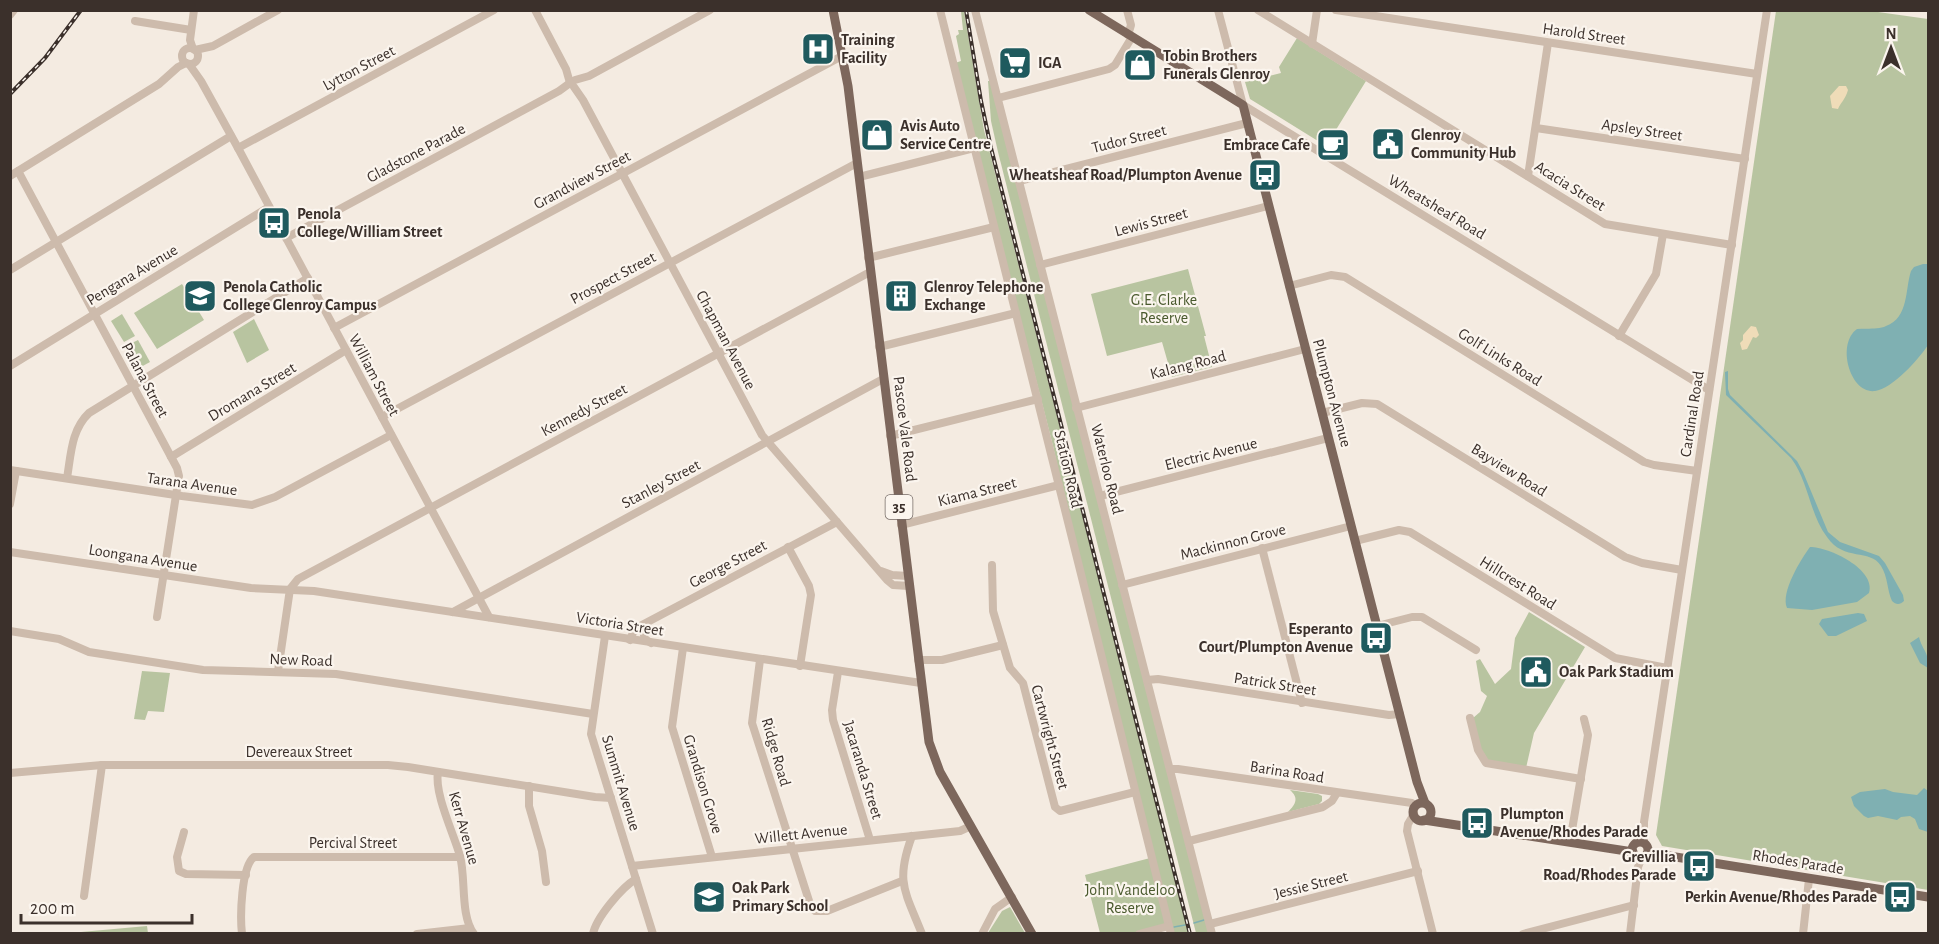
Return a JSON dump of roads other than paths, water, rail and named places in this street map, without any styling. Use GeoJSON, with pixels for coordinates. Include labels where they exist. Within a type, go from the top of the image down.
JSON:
{"type":"FeatureCollection","features":[{"type":"Feature","properties":{"kind":"main road","name":"Pascoe Vale Road"},"geometry":{"type":"LineString","coordinates":[[832,10],[848,86],[928,737],[933,757],[1032,933]]}},
{"type":"Feature","properties":{"kind":"main road","name":"Wheatsheaf Road"},"geometry":{"type":"LineString","coordinates":[[1089,10],[1243,105]]}},
{"type":"Feature","properties":{"kind":"main road","name":"Plumpton Avenue"},"geometry":{"type":"LineString","coordinates":[[1243,105],[1417,782],[1419,811]]}},
{"type":"Feature","properties":{"kind":"main road","name":"Rhodes Parade"},"geometry":{"type":"LineString","coordinates":[[1419,811],[1449,823],[1929,897]]}},
{"type":"Feature","properties":{"kind":"street"},"geometry":{"type":"LineString","coordinates":[[10,15],[14,10]]}},
{"type":"Feature","properties":{"kind":"street","name":"William Street"},"geometry":{"type":"LineString","coordinates":[[194,10],[190,42],[201,81],[489,618]]}},
{"type":"Feature","properties":{"kind":"street"},"geometry":{"type":"LineString","coordinates":[[169,74],[213,46],[278,10]]}},
{"type":"Feature","properties":{"kind":"street","name":"Lytton Street"},"geometry":{"type":"LineString","coordinates":[[238,148],[494,10]]}},
{"type":"Feature","properties":{"kind":"street","name":"Chapman Avenue"},"geometry":{"type":"LineString","coordinates":[[535,10],[767,442],[880,570],[908,581]]}},
{"type":"Feature","properties":{"kind":"street","name":"Gladstone Parade"},"geometry":{"type":"LineString","coordinates":[[286,238],[710,10]]}},
{"type":"Feature","properties":{"kind":"street","name":"Station Road"},"geometry":{"type":"LineString","coordinates":[[940,10],[1170,930]]}},
{"type":"Feature","properties":{"kind":"street","name":"Waterloo Road"},"geometry":{"type":"LineString","coordinates":[[975,10],[1212,933]]}},
{"type":"Feature","properties":{"kind":"street"},"geometry":{"type":"LineString","coordinates":[[998,98],[1109,69],[1115,65],[1130,36],[1131,25],[1127,10]]}},
{"type":"Feature","properties":{"kind":"street","name":"Plumpton Avenue"},"geometry":{"type":"LineString","coordinates":[[1218,10],[1243,105]]}},
{"type":"Feature","properties":{"kind":"street","name":"Acacia Street"},"geometry":{"type":"LineString","coordinates":[[1258,10],[1605,224],[1731,244]]}},
{"type":"Feature","properties":{"kind":"street"},"geometry":{"type":"LineString","coordinates":[[1312,44],[1317,10]]}},
{"type":"Feature","properties":{"kind":"street","name":"Harold Street"},"geometry":{"type":"LineString","coordinates":[[1336,10],[1757,74]]}},
{"type":"Feature","properties":{"kind":"street","name":"Cardinal Road"},"geometry":{"type":"LineString","coordinates":[[1630,933],[1644,822],[1767,10]]}},
{"type":"Feature","properties":{"kind":"street"},"geometry":{"type":"LineString","coordinates":[[135,21],[191,30]]}},
{"type":"Feature","properties":{"kind":"street","name":"William Street"},"geometry":{"type":"LineString","coordinates":[[183,53],[191,30]]}},
{"type":"Feature","properties":{"kind":"street"},"geometry":{"type":"LineString","coordinates":[[1528,176],[1548,43]]}},
{"type":"Feature","properties":{"kind":"street"},"geometry":{"type":"LineString","coordinates":[[183,53],[183,59],[193,58]]}},
{"type":"Feature","properties":{"kind":"street"},"geometry":{"type":"LineString","coordinates":[[14,173],[159,84],[183,53]]}},
{"type":"Feature","properties":{"kind":"street","name":"Grandview Street"},"geometry":{"type":"LineString","coordinates":[[334,328],[842,56]]}},
{"type":"Feature","properties":{"kind":"street","name":"Wheatsheaf Road"},"geometry":{"type":"LineString","coordinates":[[1243,105],[1709,390]]}},
{"type":"Feature","properties":{"kind":"street","name":"Tudor Street"},"geometry":{"type":"LineString","coordinates":[[1019,181],[1247,123]]}},
{"type":"Feature","properties":{"kind":"street","name":"Apsley Street"},"geometry":{"type":"LineString","coordinates":[[1536,128],[1744,159]]}},
{"type":"Feature","properties":{"kind":"street"},"geometry":{"type":"LineString","coordinates":[[10,270],[231,136]]}},
{"type":"Feature","properties":{"kind":"street"},"geometry":{"type":"LineString","coordinates":[[859,177],[974,148]]}},
{"type":"Feature","properties":{"kind":"street","name":"Prospect Street"},"geometry":{"type":"LineString","coordinates":[[382,417],[857,163]]}},
{"type":"Feature","properties":{"kind":"street","name":"Palana Street"},"geometry":{"type":"LineString","coordinates":[[14,173],[56,243],[179,476],[157,617]]}},
{"type":"Feature","properties":{"kind":"street","name":"Lewis Street"},"geometry":{"type":"LineString","coordinates":[[1040,265],[1268,206]]}},
{"type":"Feature","properties":{"kind":"street","name":"Pengana Avenue"},"geometry":{"type":"LineString","coordinates":[[10,366],[269,207]]}},
{"type":"Feature","properties":{"kind":"street"},"geometry":{"type":"LineString","coordinates":[[868,258],[994,227]]}},
{"type":"Feature","properties":{"kind":"street"},"geometry":{"type":"LineString","coordinates":[[1618,336],[1656,274],[1663,234]]}},
{"type":"Feature","properties":{"kind":"street","name":"Kennedy Street"},"geometry":{"type":"LineString","coordinates":[[291,587],[310,571],[870,272]]}},
{"type":"Feature","properties":{"kind":"street","name":"Golf Links Road"},"geometry":{"type":"LineString","coordinates":[[1289,286],[1331,275],[1345,277],[1644,462],[1697,471]]}},
{"type":"Feature","properties":{"kind":"street"},"geometry":{"type":"LineString","coordinates":[[67,478],[74,436],[83,418],[308,278]]}},
{"type":"Feature","properties":{"kind":"street"},"geometry":{"type":"LineString","coordinates":[[879,347],[1016,313]]}},
{"type":"Feature","properties":{"kind":"street","name":"Kalang Road"},"geometry":{"type":"LineString","coordinates":[[1077,408],[1305,349]]}},
{"type":"Feature","properties":{"kind":"street","name":"Dromana Street"},"geometry":{"type":"LineString","coordinates":[[171,457],[346,350]]}},
{"type":"Feature","properties":{"kind":"street","name":"Stanley Street"},"geometry":{"type":"LineString","coordinates":[[453,612],[884,380]]}},
{"type":"Feature","properties":{"kind":"street"},"geometry":{"type":"LineString","coordinates":[[890,436],[1038,399]]}},
{"type":"Feature","properties":{"kind":"street","name":"Bayview Road"},"geometry":{"type":"LineString","coordinates":[[1322,414],[1362,403],[1377,404],[1625,557],[1642,563],[1682,570]]}},
{"type":"Feature","properties":{"kind":"street","name":"Tarana Avenue"},"geometry":{"type":"LineString","coordinates":[[13,471],[242,505],[264,502],[391,435]]}},
{"type":"Feature","properties":{"kind":"street","name":"Electric Avenue"},"geometry":{"type":"LineString","coordinates":[[1100,496],[1328,438]]}},
{"type":"Feature","properties":{"kind":"street"},"geometry":{"type":"LineString","coordinates":[[10,504],[13,471]]}},
{"type":"Feature","properties":{"kind":"street","name":"Kiama Street"},"geometry":{"type":"LineString","coordinates":[[901,525],[1059,485]]}},
{"type":"Feature","properties":{"kind":"street","name":"George Street"},"geometry":{"type":"LineString","coordinates":[[633,640],[634,630],[836,520]]}},
{"type":"Feature","properties":{"kind":"street","name":"Mackinnon Grove"},"geometry":{"type":"LineString","coordinates":[[1122,585],[1351,526]]}},
{"type":"Feature","properties":{"kind":"street","name":"Hillcrest Road"},"geometry":{"type":"LineString","coordinates":[[1355,541],[1393,531],[1410,532],[1616,658],[1667,668]]}},
{"type":"Feature","properties":{"kind":"street"},"geometry":{"type":"LineString","coordinates":[[788,547],[809,586],[811,595],[800,666]]}},
{"type":"Feature","properties":{"kind":"street"},"geometry":{"type":"LineString","coordinates":[[1262,548],[1302,703]]}},
{"type":"Feature","properties":{"kind":"street","name":"Loongana Avenue"},"geometry":{"type":"LineString","coordinates":[[10,552],[251,588],[291,587]]}},
{"type":"Feature","properties":{"kind":"street"},"geometry":{"type":"LineString","coordinates":[[918,660],[942,660],[1003,645],[993,611],[992,565]]}},
{"type":"Feature","properties":{"kind":"street"},"geometry":{"type":"LineString","coordinates":[[310,571],[308,581],[314,591]]}},
{"type":"Feature","properties":{"kind":"street"},"geometry":{"type":"LineString","coordinates":[[278,671],[291,587]]}},
{"type":"Feature","properties":{"kind":"street","name":"Victoria Street"},"geometry":{"type":"LineString","coordinates":[[291,587],[921,683]]}},
{"type":"Feature","properties":{"kind":"street"},"geometry":{"type":"LineString","coordinates":[[1377,626],[1412,617],[1422,617],[1476,650]]}},
{"type":"Feature","properties":{"kind":"street"},"geometry":{"type":"LineString","coordinates":[[644,625],[645,639],[651,643]]}},
{"type":"Feature","properties":{"kind":"street","name":"New Road"},"geometry":{"type":"LineString","coordinates":[[10,632],[58,639],[88,652],[192,668],[220,671],[336,674],[593,714]]}},
{"type":"Feature","properties":{"kind":"street","name":"Summit Avenue"},"geometry":{"type":"LineString","coordinates":[[605,636],[591,734],[653,933]]}},
{"type":"Feature","properties":{"kind":"street","name":"Cartwright Street"},"geometry":{"type":"LineString","coordinates":[[1003,645],[1010,668],[1023,683],[1056,809],[1060,811],[1136,792]]}},
{"type":"Feature","properties":{"kind":"street","name":"Grandison Grove"},"geometry":{"type":"LineString","coordinates":[[682,648],[672,728],[712,857]]}},
{"type":"Feature","properties":{"kind":"street","name":"Ridge Road"},"geometry":{"type":"LineString","coordinates":[[760,660],[752,723],[809,904],[815,912],[827,910],[902,881]]}},
{"type":"Feature","properties":{"kind":"street","name":"Jacaranda Street"},"geometry":{"type":"LineString","coordinates":[[838,672],[832,710],[833,720],[870,840]]}},
{"type":"Feature","properties":{"kind":"street","name":"Patrick Street"},"geometry":{"type":"LineString","coordinates":[[1147,680],[1158,679],[1302,703],[1389,715],[1400,714]]}},
{"type":"Feature","properties":{"kind":"street"},"geometry":{"type":"LineString","coordinates":[[1470,718],[1478,750],[1486,763],[1581,779]]}},
{"type":"Feature","properties":{"kind":"street"},"geometry":{"type":"LineString","coordinates":[[1570,842],[1588,735],[1584,719]]}},
{"type":"Feature","properties":{"kind":"street"},"geometry":{"type":"LineString","coordinates":[[84,896],[102,765]]}},
{"type":"Feature","properties":{"kind":"street","name":"Devereaux Street"},"geometry":{"type":"LineString","coordinates":[[10,773],[102,765],[388,765],[595,797],[609,794]]}},
{"type":"Feature","properties":{"kind":"street","name":"Barina Road"},"geometry":{"type":"LineString","coordinates":[[1170,770],[1178,769],[1400,803],[1419,811]]}},
{"type":"Feature","properties":{"kind":"street","name":"Kerr Avenue"},"geometry":{"type":"LineString","coordinates":[[438,772],[438,786],[460,857],[472,931]]}},
{"type":"Feature","properties":{"kind":"street"},"geometry":{"type":"LineString","coordinates":[[529,786],[529,806],[542,851],[546,882]]}},
{"type":"Feature","properties":{"kind":"street"},"geometry":{"type":"LineString","coordinates":[[1188,841],[1323,807],[1332,801],[1337,793]]}},
{"type":"Feature","properties":{"kind":"street"},"geometry":{"type":"LineString","coordinates":[[1419,811],[1408,824],[1408,834],[1433,933]]}},
{"type":"Feature","properties":{"kind":"street","name":"Willett Avenue"},"geometry":{"type":"LineString","coordinates":[[632,866],[960,831],[971,826]]}},
{"type":"Feature","properties":{"kind":"street"},"geometry":{"type":"LineString","coordinates":[[184,832],[177,857],[179,871],[186,874],[246,875],[241,914],[242,933]]}},
{"type":"Feature","properties":{"kind":"street"},"geometry":{"type":"LineString","coordinates":[[912,836],[904,858],[902,881],[922,933]]}},
{"type":"Feature","properties":{"kind":"street","name":"Percival Street"},"geometry":{"type":"LineString","coordinates":[[246,875],[249,861],[257,856],[460,857]]}},
{"type":"Feature","properties":{"kind":"street","name":"Jessie Street"},"geometry":{"type":"LineString","coordinates":[[1210,924],[1418,871]]}},
{"type":"Feature","properties":{"kind":"street"},"geometry":{"type":"LineString","coordinates":[[593,933],[599,918],[636,879]]}},
{"type":"Feature","properties":{"kind":"street"},"geometry":{"type":"LineString","coordinates":[[1803,933],[1809,879]]}},
{"type":"Feature","properties":{"kind":"street"},"geometry":{"type":"LineString","coordinates":[[982,933],[995,909],[1012,897]]}},
{"type":"Feature","properties":{"kind":"street"},"geometry":{"type":"LineString","coordinates":[[1523,933],[1634,905]]}},
{"type":"Feature","properties":{"kind":"street"},"geometry":{"type":"LineString","coordinates":[[1139,933],[1170,930]]}},
{"type":"Feature","properties":{"kind":"street"},"geometry":{"type":"LineString","coordinates":[[417,933],[472,931]]}},
{"type":"Feature","properties":{"kind":"water"},"geometry":{"type":"Polygon","coordinates":[[[1928,264],[1928,345],[1912,365],[1889,385],[1875,391],[1866,390],[1853,377],[1849,367],[1847,345],[1851,336],[1857,329],[1886,326],[1899,317],[1905,302],[1911,271],[1914,267],[1928,264]]]}},
{"type":"Feature","properties":{"kind":"water"},"geometry":{"type":"Polygon","coordinates":[[[1728,371],[1730,395],[1797,461],[1828,532],[1840,542],[1879,556],[1903,595],[1904,601],[1896,604],[1892,601],[1883,570],[1876,561],[1870,557],[1841,550],[1827,537],[1816,518],[1802,477],[1791,458],[1726,395],[1725,372],[1728,371]]]}},
{"type":"Feature","properties":{"kind":"water"},"geometry":{"type":"Polygon","coordinates":[[[1810,547],[1839,555],[1858,568],[1869,584],[1869,593],[1857,602],[1812,610],[1787,608],[1786,594],[1789,585],[1810,547]]]}},
{"type":"Feature","properties":{"kind":"water"},"geometry":{"type":"Polygon","coordinates":[[[1864,614],[1867,621],[1836,636],[1828,636],[1819,624],[1822,619],[1864,614]]]}},
{"type":"Feature","properties":{"kind":"water"},"geometry":{"type":"Polygon","coordinates":[[[1919,637],[1927,655],[1928,668],[1920,663],[1910,643],[1919,637]]]}},
{"type":"Feature","properties":{"kind":"water"},"geometry":{"type":"Polygon","coordinates":[[[1924,788],[1928,791],[1928,832],[1919,829],[1915,819],[1910,816],[1897,820],[1878,816],[1868,818],[1854,806],[1851,797],[1860,792],[1885,789],[1917,795],[1924,788]]]}},
{"type":"Feature","properties":{"kind":"waterway"},"geometry":{"type":"LineString","coordinates":[[1194,923],[1204,920]]}},
{"type":"Feature","properties":{"kind":"waterway"},"geometry":{"type":"LineString","coordinates":[[1174,927],[1185,925]]}},
{"type":"Feature","properties":{"kind":"railway"},"geometry":{"type":"LineString","coordinates":[[10,94],[45,58],[81,10]]}},
{"type":"Feature","properties":{"kind":"railway"},"geometry":{"type":"LineString","coordinates":[[966,10],[991,148],[1190,934]]}},
{"type":"Feature","properties":{"kind":"place","name":"Training Facility"},"geometry":{"type":"Point","coordinates":[818,49]}},
{"type":"Feature","properties":{"kind":"place","name":"IGA"},"geometry":{"type":"Point","coordinates":[1015,63]}},
{"type":"Feature","properties":{"kind":"place","name":"Tobin Brothers Funerals Glenroy"},"geometry":{"type":"Point","coordinates":[1140,65]}},
{"type":"Feature","properties":{"kind":"place","name":"Avis Auto Service Centre"},"geometry":{"type":"Point","coordinates":[877,135]}},
{"type":"Feature","properties":{"kind":"place","name":"Glenroy Community Hub"},"geometry":{"type":"Point","coordinates":[1388,144]}},
{"type":"Feature","properties":{"kind":"place","name":"Embrace Cafe"},"geometry":{"type":"Point","coordinates":[1333,145]}},
{"type":"Feature","properties":{"kind":"place","name":"Wheatsheaf Road/Plumpton Avenue"},"geometry":{"type":"Point","coordinates":[1265,175]}},
{"type":"Feature","properties":{"kind":"place","name":"Penola College/William Street"},"geometry":{"type":"Point","coordinates":[274,223]}},
{"type":"Feature","properties":{"kind":"place","name":"Penola Catholic College Glenroy Campus"},"geometry":{"type":"Point","coordinates":[200,296]}},
{"type":"Feature","properties":{"kind":"place","name":"Glenroy Telephone Exchange"},"geometry":{"type":"Point","coordinates":[901,296]}},
{"type":"Feature","properties":{"kind":"place","name":"Esperanto Court/Plumpton Avenue"},"geometry":{"type":"Point","coordinates":[1376,638]}},
{"type":"Feature","properties":{"kind":"place","name":"Oak Park Stadium"},"geometry":{"type":"Point","coordinates":[1536,672]}},
{"type":"Feature","properties":{"kind":"place","name":"Plumpton Avenue/Rhodes Parade"},"geometry":{"type":"Point","coordinates":[1477,823]}},
{"type":"Feature","properties":{"kind":"place","name":"Grevillia Road/Rhodes Parade"},"geometry":{"type":"Point","coordinates":[1699,866]}},
{"type":"Feature","properties":{"kind":"place","name":"Oak Park Primary School"},"geometry":{"type":"Point","coordinates":[709,897]}},
{"type":"Feature","properties":{"kind":"place","name":"Perkin Avenue/Rhodes Parade"},"geometry":{"type":"Point","coordinates":[1900,897]}},
{"type":"Feature","properties":{"kind":"park label","name":"G.E. Clarke Reserve"},"geometry":{"type":"Point","coordinates":[1164,309]}},
{"type":"Feature","properties":{"kind":"park label","name":"John Vandeloo Reserve"},"geometry":{"type":"Point","coordinates":[1130,899]}}]}
